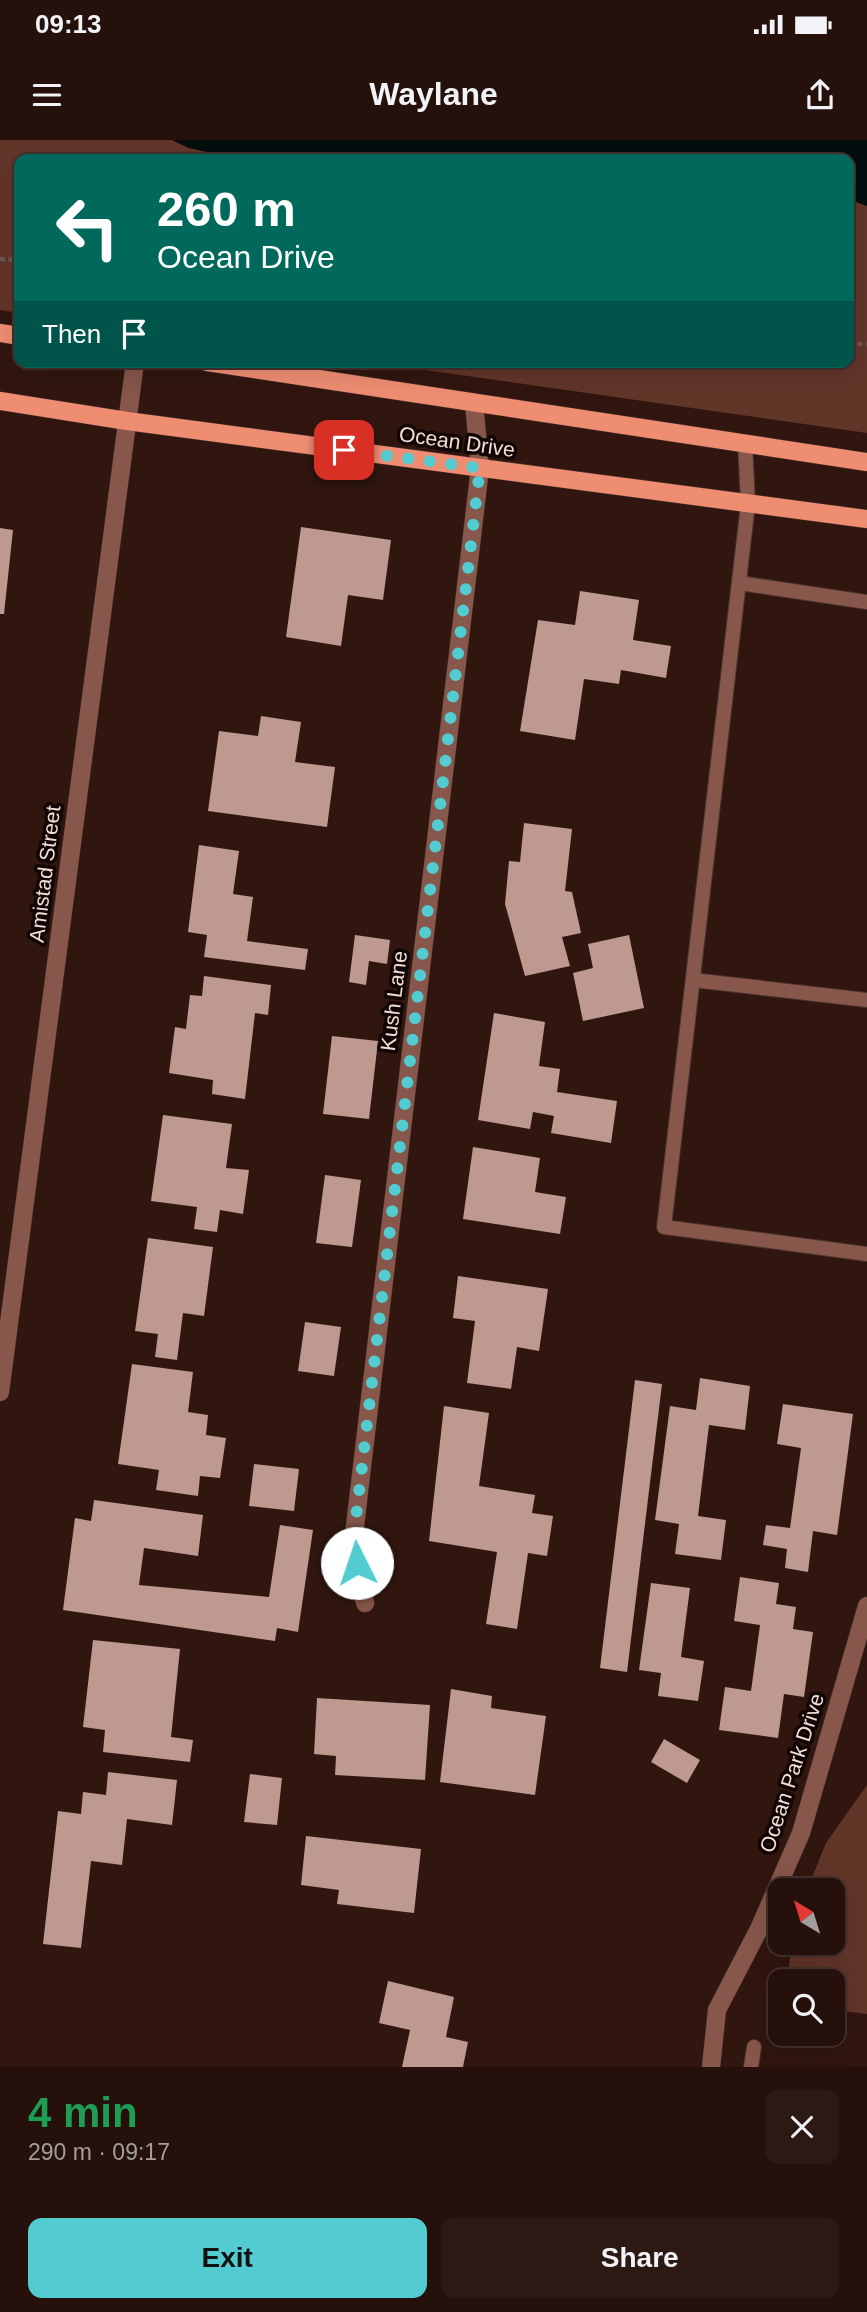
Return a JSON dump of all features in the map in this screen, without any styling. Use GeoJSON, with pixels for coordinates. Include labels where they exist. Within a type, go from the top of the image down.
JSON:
{"type":"FeatureCollection","features":[{"type":"Feature","properties":{"kind":"main road","name":"Ocean Drive"},"geometry":{"type":"LineString","coordinates":[[246,368],[867,462]]}},
{"type":"Feature","properties":{"kind":"main road","name":"Ocean Drive"},"geometry":{"type":"LineString","coordinates":[[0,401],[127,421],[867,519]]}},
{"type":"Feature","properties":{"kind":"street","name":"Amistad Street"},"geometry":{"type":"LineString","coordinates":[[0,1392],[134,368]]}},
{"type":"Feature","properties":{"kind":"street","name":"Kush Lane"},"geometry":{"type":"LineString","coordinates":[[365,1603],[353,1543],[480,468],[474,403]]}},
{"type":"Feature","properties":{"kind":"street","name":"Ocean Park Drive"},"geometry":{"type":"LineString","coordinates":[[711,2067],[717,2010],[759,1928],[801,1833],[867,1606]]}},
{"type":"Feature","properties":{"kind":"lane"},"geometry":{"type":"LineString","coordinates":[[745,442],[748,504],[664,1227],[867,1254]]}},
{"type":"Feature","properties":{"kind":"lane"},"geometry":{"type":"LineString","coordinates":[[739,583],[867,602]]}},
{"type":"Feature","properties":{"kind":"lane"},"geometry":{"type":"LineString","coordinates":[[693,980],[867,998]]}},
{"type":"Feature","properties":{"kind":"lane"},"geometry":{"type":"LineString","coordinates":[[751,2067],[754,2047]]}},
{"type":"Feature","properties":{"kind":"shaded area"},"geometry":{"type":"Polygon","coordinates":[[[0,140],[172,140],[189,148],[217,154],[14,154],[14,312],[0,310],[0,140]]]}},
{"type":"Feature","properties":{"kind":"shaded area"},"geometry":{"type":"Polygon","coordinates":[[[172,140],[867,140],[867,206],[854,201],[854,154],[217,154],[189,148],[172,140]]]}},
{"type":"Feature","properties":{"kind":"shaded area"},"geometry":{"type":"Polygon","coordinates":[[[854,201],[867,206],[867,433],[411,368],[854,368],[854,201]]]}},
{"type":"Feature","properties":{"kind":"shaded area"},"geometry":{"type":"Polygon","coordinates":[[[867,1785],[867,2014],[845,2011],[845,1969],[789,1969],[790,1955],[845,1955],[845,1878],[812,1878],[826,1843],[867,1785]]]}},
{"type":"Feature","properties":{"kind":"building"},"geometry":{"type":"Polygon","coordinates":[[[301,527],[391,540],[383,600],[348,595],[341,646],[286,637],[301,527]]]}},
{"type":"Feature","properties":{"kind":"building"},"geometry":{"type":"Polygon","coordinates":[[[0,528],[13,530],[4,614],[0,614],[0,528]]]}},
{"type":"Feature","properties":{"kind":"building"},"geometry":{"type":"Polygon","coordinates":[[[580,591],[639,600],[633,640],[671,646],[666,678],[621,670],[619,684],[584,679],[575,740],[520,731],[538,620],[575,625],[580,591]]]}},
{"type":"Feature","properties":{"kind":"building"},"geometry":{"type":"Polygon","coordinates":[[[261,716],[301,722],[295,762],[335,767],[327,827],[208,811],[219,731],[258,736],[261,716]]]}},
{"type":"Feature","properties":{"kind":"building"},"geometry":{"type":"Polygon","coordinates":[[[524,823],[572,829],[565,891],[572,892],[581,933],[562,937],[570,966],[525,976],[505,904],[509,861],[520,862],[524,823]]]}},
{"type":"Feature","properties":{"kind":"building"},"geometry":{"type":"Polygon","coordinates":[[[199,845],[239,851],[233,894],[253,897],[247,941],[308,949],[305,970],[204,957],[207,935],[188,932],[199,845]]]}},
{"type":"Feature","properties":{"kind":"building"},"geometry":{"type":"Polygon","coordinates":[[[355,935],[390,940],[387,964],[369,961],[366,985],[349,982],[355,935]]]}},
{"type":"Feature","properties":{"kind":"building"},"geometry":{"type":"Polygon","coordinates":[[[629,935],[644,1008],[583,1021],[573,973],[593,968],[588,944],[629,935]]]}},
{"type":"Feature","properties":{"kind":"building"},"geometry":{"type":"Polygon","coordinates":[[[204,976],[271,985],[268,1015],[255,1013],[245,1099],[212,1094],[213,1080],[169,1073],[175,1027],[186,1029],[190,995],[202,996],[204,976]]]}},
{"type":"Feature","properties":{"kind":"building"},"geometry":{"type":"Polygon","coordinates":[[[494,1013],[545,1022],[539,1066],[560,1069],[557,1092],[617,1101],[611,1143],[551,1133],[554,1116],[533,1112],[530,1129],[478,1120],[494,1013]]]}},
{"type":"Feature","properties":{"kind":"building"},"geometry":{"type":"Polygon","coordinates":[[[332,1036],[378,1041],[369,1119],[323,1114],[332,1036]]]}},
{"type":"Feature","properties":{"kind":"building"},"geometry":{"type":"Polygon","coordinates":[[[163,1115],[232,1124],[226,1168],[249,1170],[243,1214],[220,1210],[217,1232],[194,1229],[197,1207],[151,1201],[163,1115]]]}},
{"type":"Feature","properties":{"kind":"building"},"geometry":{"type":"Polygon","coordinates":[[[473,1147],[540,1158],[535,1192],[566,1197],[560,1234],[463,1219],[473,1147]]]}},
{"type":"Feature","properties":{"kind":"building"},"geometry":{"type":"Polygon","coordinates":[[[325,1175],[361,1180],[352,1247],[316,1243],[325,1175]]]}},
{"type":"Feature","properties":{"kind":"building"},"geometry":{"type":"Polygon","coordinates":[[[148,1238],[213,1247],[204,1316],[183,1313],[177,1360],[155,1357],[158,1334],[135,1331],[148,1238]]]}},
{"type":"Feature","properties":{"kind":"building"},"geometry":{"type":"Polygon","coordinates":[[[458,1276],[548,1289],[539,1351],[517,1347],[511,1389],[467,1383],[475,1321],[453,1318],[458,1276]]]}},
{"type":"Feature","properties":{"kind":"building"},"geometry":{"type":"Polygon","coordinates":[[[305,1322],[341,1327],[334,1376],[298,1371],[305,1322]]]}},
{"type":"Feature","properties":{"kind":"building"},"geometry":{"type":"Polygon","coordinates":[[[132,1364],[193,1372],[188,1412],[208,1415],[206,1435],[226,1438],[220,1478],[200,1476],[198,1496],[156,1490],[159,1470],[118,1464],[132,1364]]]}},
{"type":"Feature","properties":{"kind":"building"},"geometry":{"type":"Polygon","coordinates":[[[700,1378],[750,1386],[745,1430],[709,1425],[698,1516],[726,1520],[721,1560],[675,1554],[679,1524],[655,1520],[670,1406],[696,1410],[700,1378]]]}},
{"type":"Feature","properties":{"kind":"building"},"geometry":{"type":"Polygon","coordinates":[[[635,1380],[662,1384],[627,1672],[600,1668],[635,1380]]]}},
{"type":"Feature","properties":{"kind":"building"},"geometry":{"type":"Polygon","coordinates":[[[783,1404],[853,1414],[837,1535],[813,1531],[808,1572],[785,1568],[787,1549],[763,1545],[766,1525],[790,1528],[801,1448],[777,1444],[783,1404]]]}},
{"type":"Feature","properties":{"kind":"building"},"geometry":{"type":"Polygon","coordinates":[[[444,1406],[489,1413],[479,1486],[535,1495],[532,1513],[553,1516],[547,1556],[528,1553],[517,1629],[486,1624],[497,1552],[429,1541],[444,1406]]]}},
{"type":"Feature","properties":{"kind":"building"},"geometry":{"type":"Polygon","coordinates":[[[254,1464],[299,1469],[294,1511],[249,1506],[254,1464]]]}},
{"type":"Feature","properties":{"kind":"building"},"geometry":{"type":"Polygon","coordinates":[[[94,1500],[203,1515],[198,1556],[144,1548],[139,1585],[269,1597],[280,1525],[313,1530],[298,1632],[277,1628],[275,1641],[63,1610],[75,1518],[91,1521],[94,1500]]]}},
{"type":"Feature","properties":{"kind":"building"},"geometry":{"type":"Polygon","coordinates":[[[740,1577],[779,1583],[776,1604],[796,1607],[793,1629],[813,1632],[804,1697],[784,1694],[778,1738],[719,1730],[725,1687],[751,1691],[760,1625],[734,1621],[740,1577]]]}},
{"type":"Feature","properties":{"kind":"building"},"geometry":{"type":"Polygon","coordinates":[[[651,1583],[690,1588],[681,1657],[704,1661],[698,1701],[658,1696],[661,1673],[639,1670],[651,1583]]]}},
{"type":"Feature","properties":{"kind":"building"},"geometry":{"type":"Polygon","coordinates":[[[93,1640],[180,1649],[171,1737],[193,1740],[190,1762],[103,1752],[105,1730],[83,1727],[93,1640]]]}},
{"type":"Feature","properties":{"kind":"building"},"geometry":{"type":"Polygon","coordinates":[[[451,1689],[492,1696],[491,1708],[546,1716],[535,1795],[440,1782],[451,1689]]]}},
{"type":"Feature","properties":{"kind":"building"},"geometry":{"type":"Polygon","coordinates":[[[317,1698],[430,1705],[425,1780],[335,1775],[336,1756],[314,1754],[317,1698]]]}},
{"type":"Feature","properties":{"kind":"building"},"geometry":{"type":"Polygon","coordinates":[[[664,1739],[700,1760],[687,1783],[651,1762],[664,1739]]]}},
{"type":"Feature","properties":{"kind":"building"},"geometry":{"type":"Polygon","coordinates":[[[108,1772],[177,1780],[172,1825],[127,1819],[122,1865],[91,1861],[81,1948],[43,1944],[58,1811],[81,1814],[83,1792],[106,1795],[108,1772]]]}},
{"type":"Feature","properties":{"kind":"building"},"geometry":{"type":"Polygon","coordinates":[[[250,1774],[282,1778],[277,1825],[244,1822],[250,1774]]]}},
{"type":"Feature","properties":{"kind":"building"},"geometry":{"type":"Polygon","coordinates":[[[306,1836],[421,1849],[414,1913],[337,1904],[339,1890],[301,1885],[306,1836]]]}},
{"type":"Feature","properties":{"kind":"building"},"geometry":{"type":"Polygon","coordinates":[[[388,1981],[454,1997],[446,2037],[468,2042],[463,2067],[402,2067],[410,2030],[379,2023],[388,1981]]]}},
{"type":"Feature","properties":{"kind":"route"},"geometry":{"type":"LineString","coordinates":[[344,450],[480,468],[353,1543],[357,1563]]}}]}
